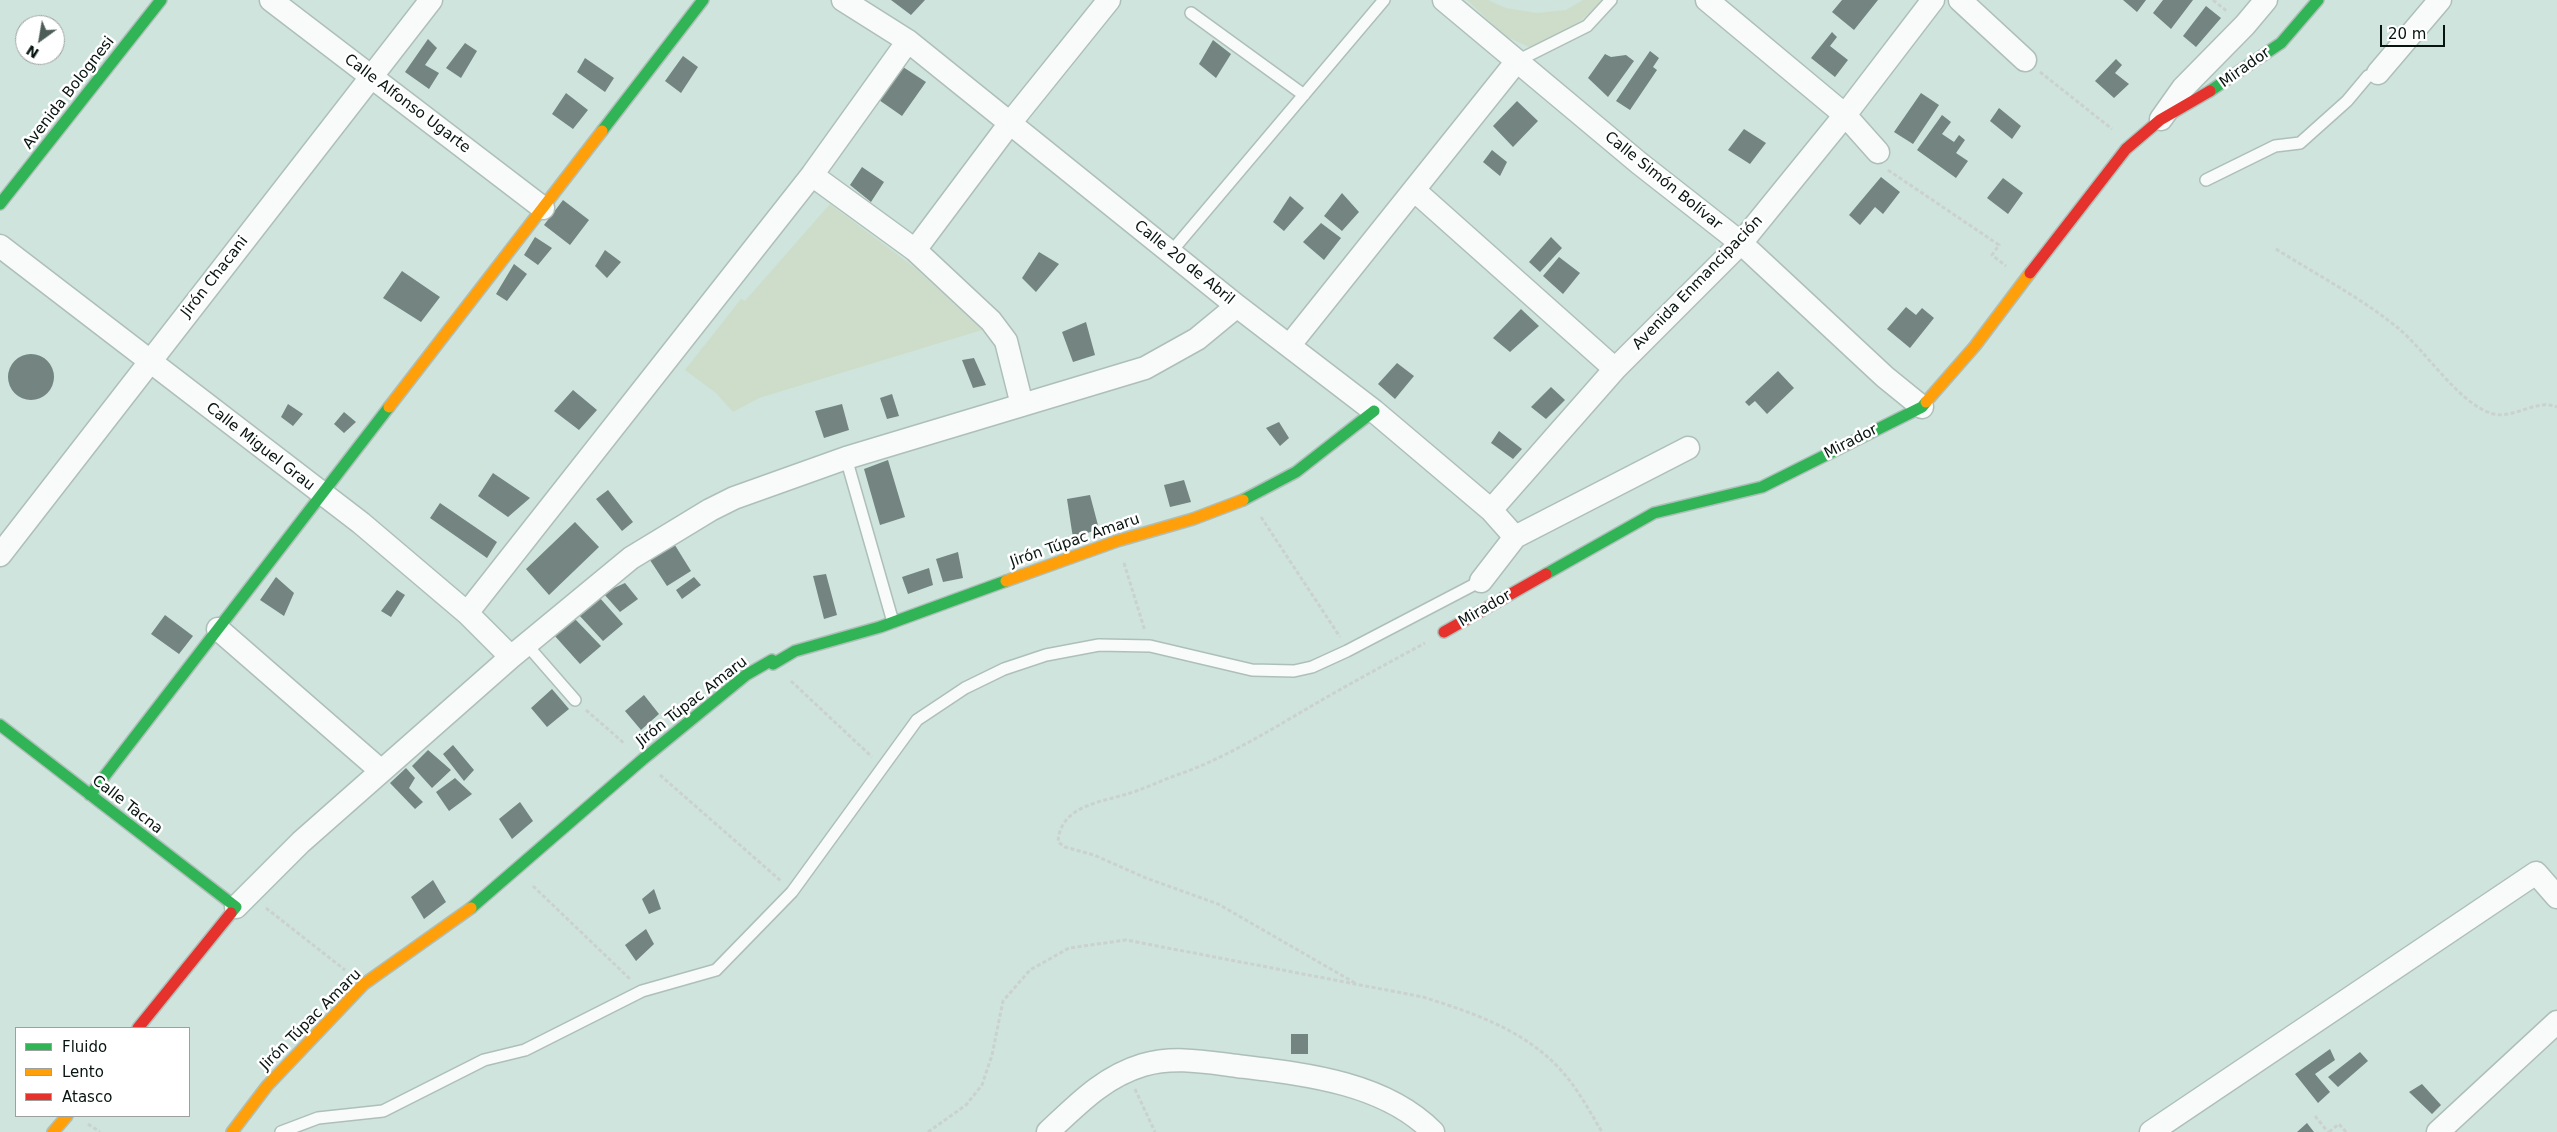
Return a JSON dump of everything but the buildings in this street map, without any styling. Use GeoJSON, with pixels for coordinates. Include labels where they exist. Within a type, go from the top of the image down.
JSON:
{"type":"FeatureCollection","features":[{"type":"Feature","properties":{"kind":"street","name":"Avenida Bolognesi"},"geometry":{"type":"LineString","coordinates":[[0,204],[161,0]]}},
{"type":"Feature","properties":{"kind":"street","name":"Calle Alfonso Ugarte"},"geometry":{"type":"LineString","coordinates":[[271,0],[543,208]]}},
{"type":"Feature","properties":{"kind":"street","name":"Jirón Chacani"},"geometry":{"type":"LineString","coordinates":[[0,555],[431,0]]}},
{"type":"Feature","properties":{"kind":"street"},"geometry":{"type":"LineString","coordinates":[[90,795],[704,0]]}},
{"type":"Feature","properties":{"kind":"street"},"geometry":{"type":"LineString","coordinates":[[915,250],[1010,123],[1109,0]]}},
{"type":"Feature","properties":{"kind":"street","name":"Calle Simón Bolívar"},"geometry":{"type":"LineString","coordinates":[[1444,0],[1640,163],[1741,243],[1885,377],[1922,407]]}},
{"type":"Feature","properties":{"kind":"street"},"geometry":{"type":"LineString","coordinates":[[1706,0],[1844,115],[1878,152]]}},
{"type":"Feature","properties":{"kind":"street","name":"Avenida Enmancipación"},"geometry":{"type":"LineString","coordinates":[[1491,510],[1615,369],[1741,243],[1933,0]]}},
{"type":"Feature","properties":{"kind":"street"},"geometry":{"type":"LineString","coordinates":[[1960,0],[2025,60]]}},
{"type":"Feature","properties":{"kind":"street","name":"Mirador"},"geometry":{"type":"LineString","coordinates":[[2160,120],[2183,88],[2245,25],[2266,0]]}},
{"type":"Feature","properties":{"kind":"street","name":"Mirador"},"geometry":{"type":"LineString","coordinates":[[1444,632],[1654,513],[1762,488],[1922,407],[1975,346],[2099,181],[2126,149],[2160,120],[2194,102],[2281,43],[2318,0]]}},
{"type":"Feature","properties":{"kind":"street"},"geometry":{"type":"LineString","coordinates":[[2378,73],[2440,0]]}},
{"type":"Feature","properties":{"kind":"street","name":"Calle 20 de Abril"},"geometry":{"type":"LineString","coordinates":[[850,2],[908,41],[1237,306],[1374,411],[1491,510],[1515,537]]}},
{"type":"Feature","properties":{"kind":"street"},"geometry":{"type":"LineString","coordinates":[[467,613],[812,175],[908,41]]}},
{"type":"Feature","properties":{"kind":"street"},"geometry":{"type":"LineString","coordinates":[[1289,346],[1517,61]]}},
{"type":"Feature","properties":{"kind":"street"},"geometry":{"type":"LineString","coordinates":[[812,175],[915,250],[999,329],[1006,341],[1022,405]]}},
{"type":"Feature","properties":{"kind":"street"},"geometry":{"type":"LineString","coordinates":[[1414,190],[1615,369]]}},
{"type":"Feature","properties":{"kind":"street","name":"Calle Miguel Grau"},"geometry":{"type":"LineString","coordinates":[[0,246],[361,523],[467,613],[519,651]]}},
{"type":"Feature","properties":{"kind":"street"},"geometry":{"type":"LineString","coordinates":[[139,1027],[236,907],[301,842],[380,770],[631,558],[710,510],[734,498],[846,458],[1145,368],[1197,339],[1237,306]]}},
{"type":"Feature","properties":{"kind":"street","name":"Jirón Túpac Amaru"},"geometry":{"type":"LineString","coordinates":[[232,1132],[267,1086],[364,984],[459,920],[515,869],[642,760],[746,675],[772,660],[773,664],[795,651],[893,622],[1117,541],[1193,519],[1248,498],[1296,472],[1374,411]]}},
{"type":"Feature","properties":{"kind":"street"},"geometry":{"type":"LineString","coordinates":[[1481,580],[1515,537],[1688,448]]}},
{"type":"Feature","properties":{"kind":"street"},"geometry":{"type":"LineString","coordinates":[[218,629],[380,770]]}},
{"type":"Feature","properties":{"kind":"street","name":"Calle Tacna"},"geometry":{"type":"LineString","coordinates":[[0,725],[236,907]]}},
{"type":"Feature","properties":{"kind":"street"},"geometry":{"type":"LineString","coordinates":[[2151,1132],[2536,873],[2557,897]]}},
{"type":"Feature","properties":{"kind":"street"},"geometry":{"type":"LineString","coordinates":[[2438,1132],[2557,1022]]}},
{"type":"Feature","properties":{"kind":"street"},"geometry":{"type":"LineString","coordinates":[[1048,1132],[1092,1092],[1127,1071],[1162,1061],[1185,1060],[1314,1075],[1399,1105],[1414,1114],[1433,1132]]}},
{"type":"Feature","properties":{"kind":"street"},"geometry":{"type":"LineString","coordinates":[[54,1132],[66,1117]]}},
{"type":"Feature","properties":{"kind":"lane"},"geometry":{"type":"LineString","coordinates":[[1171,252],[1384,0]]}},
{"type":"Feature","properties":{"kind":"lane"},"geometry":{"type":"LineString","coordinates":[[1517,61],[1587,26],[1611,0]]}},
{"type":"Feature","properties":{"kind":"lane"},"geometry":{"type":"LineString","coordinates":[[1191,13],[1304,95]]}},
{"type":"Feature","properties":{"kind":"lane"},"geometry":{"type":"LineString","coordinates":[[2206,180],[2274,146],[2300,143],[2348,101],[2368,76],[2378,73]]}},
{"type":"Feature","properties":{"kind":"lane"},"geometry":{"type":"LineString","coordinates":[[846,458],[893,622]]}},
{"type":"Feature","properties":{"kind":"lane"},"geometry":{"type":"LineString","coordinates":[[280,1132],[318,1118],[384,1111],[484,1060],[526,1050],[642,991],[716,970],[792,892],[917,720],[965,688],[1004,669],[1046,655],[1099,645],[1150,646],[1252,670],[1294,671],[1312,667],[1347,651],[1481,580]]}},
{"type":"Feature","properties":{"kind":"lane"},"geometry":{"type":"LineString","coordinates":[[519,651],[575,700]]}},
{"type":"Feature","properties":{"kind":"path"},"geometry":{"type":"LineString","coordinates":[[2213,0],[2236,18]]}},
{"type":"Feature","properties":{"kind":"path"},"geometry":{"type":"LineString","coordinates":[[2025,60],[2113,130]]}},
{"type":"Feature","properties":{"kind":"path"},"geometry":{"type":"LineString","coordinates":[[1878,152],[1872,160],[1999,245],[1992,255],[2003,263]]}},
{"type":"Feature","properties":{"kind":"path"},"geometry":{"type":"LineString","coordinates":[[2276,249],[2331,280],[2398,328],[2420,347],[2457,389],[2491,414],[2510,414],[2550,404],[2557,407]]}},
{"type":"Feature","properties":{"kind":"path"},"geometry":{"type":"LineString","coordinates":[[1248,498],[1335,626],[1347,651]]}},
{"type":"Feature","properties":{"kind":"path"},"geometry":{"type":"LineString","coordinates":[[1117,541],[1150,646]]}},
{"type":"Feature","properties":{"kind":"path"},"geometry":{"type":"LineString","coordinates":[[1355,983],[1218,904],[1146,878],[1094,855],[1065,847],[1058,842],[1058,834],[1065,822],[1077,811],[1092,802],[1128,794],[1199,768],[1246,745],[1444,632]]}},
{"type":"Feature","properties":{"kind":"path"},"geometry":{"type":"LineString","coordinates":[[773,664],[884,767]]}},
{"type":"Feature","properties":{"kind":"path"},"geometry":{"type":"LineString","coordinates":[[575,700],[792,892]]}},
{"type":"Feature","properties":{"kind":"path"},"geometry":{"type":"LineString","coordinates":[[515,869],[642,991]]}},
{"type":"Feature","properties":{"kind":"path"},"geometry":{"type":"LineString","coordinates":[[261,904],[364,984]]}},
{"type":"Feature","properties":{"kind":"path"},"geometry":{"type":"LineString","coordinates":[[928,1132],[966,1105],[982,1086],[992,1055],[1003,1001],[1030,970],[1068,948],[1126,940],[1423,997],[1468,1011],[1503,1026],[1526,1040],[1560,1069],[1602,1132]]}},
{"type":"Feature","properties":{"kind":"path"},"geometry":{"type":"LineString","coordinates":[[1127,1071],[1155,1132]]}},
{"type":"Feature","properties":{"kind":"path"},"geometry":{"type":"LineString","coordinates":[[2315,1116],[2328,1132],[2339,1124],[2346,1132]]}},
{"type":"Feature","properties":{"kind":"green space"},"geometry":{"type":"Polygon","coordinates":[[[1467,0],[1488,0],[1506,8],[1537,13],[1566,10],[1583,0],[1603,0],[1575,26],[1533,49],[1505,36],[1467,0]]]}},
{"type":"Feature","properties":{"kind":"green space"},"geometry":{"type":"Polygon","coordinates":[[[830,204],[914,267],[982,330],[759,398],[733,412],[716,393],[685,370],[741,299],[745,301],[830,204]]]}},
{"type":"Feature","properties":{"kind":"traffic: fast"},"geometry":{"type":"LineString","coordinates":[[0,204],[161,0]]}},
{"type":"Feature","properties":{"kind":"traffic: fast"},"geometry":{"type":"LineString","coordinates":[[602,131],[703,0]]}},
{"type":"Feature","properties":{"kind":"traffic: fast"},"geometry":{"type":"LineString","coordinates":[[2210,91],[2281,43],[2318,0]]}},
{"type":"Feature","properties":{"kind":"traffic: fast"},"geometry":{"type":"LineString","coordinates":[[1546,574],[1654,513],[1762,487],[1922,407],[1926,402]]}},
{"type":"Feature","properties":{"kind":"traffic: fast"},"geometry":{"type":"LineString","coordinates":[[90,795],[389,407]]}},
{"type":"Feature","properties":{"kind":"traffic: fast"},"geometry":{"type":"LineString","coordinates":[[1243,500],[1296,472],[1374,411]]}},
{"type":"Feature","properties":{"kind":"traffic: fast"},"geometry":{"type":"LineString","coordinates":[[471,908],[642,760],[746,675],[772,660],[773,664],[795,651],[880,627],[1006,581]]}},
{"type":"Feature","properties":{"kind":"traffic: fast"},"geometry":{"type":"LineString","coordinates":[[0,725],[236,907],[231,913]]}},
{"type":"Feature","properties":{"kind":"traffic: slow"},"geometry":{"type":"LineString","coordinates":[[389,407],[602,131]]}},
{"type":"Feature","properties":{"kind":"traffic: slow"},"geometry":{"type":"LineString","coordinates":[[1926,402],[1975,346],[2030,273]]}},
{"type":"Feature","properties":{"kind":"traffic: slow"},"geometry":{"type":"LineString","coordinates":[[1006,581],[1117,541],[1193,519],[1243,500]]}},
{"type":"Feature","properties":{"kind":"traffic: slow"},"geometry":{"type":"LineString","coordinates":[[232,1132],[267,1086],[364,984],[471,908]]}},
{"type":"Feature","properties":{"kind":"traffic: slow"},"geometry":{"type":"LineString","coordinates":[[53,1132],[66,1117]]}},
{"type":"Feature","properties":{"kind":"traffic: jam"},"geometry":{"type":"LineString","coordinates":[[2030,273],[2126,149],[2160,120],[2210,91]]}},
{"type":"Feature","properties":{"kind":"traffic: jam"},"geometry":{"type":"LineString","coordinates":[[1444,632],[1546,574]]}},
{"type":"Feature","properties":{"kind":"traffic: jam"},"geometry":{"type":"LineString","coordinates":[[139,1027],[231,913]]}}]}
